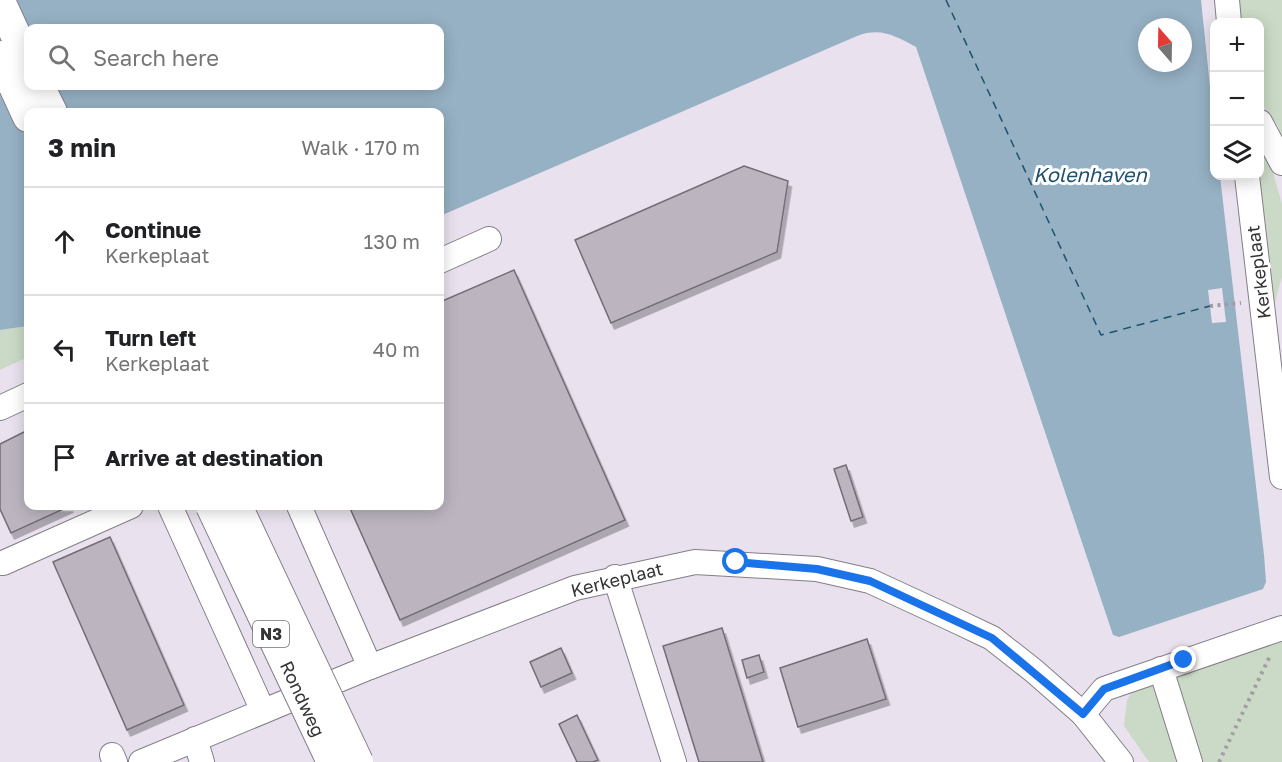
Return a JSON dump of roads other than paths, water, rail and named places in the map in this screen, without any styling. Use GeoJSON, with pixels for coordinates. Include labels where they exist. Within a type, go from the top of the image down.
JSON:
{"type":"FeatureCollection","features":[{"type":"Feature","properties":{"kind":"main road"},"geometry":{"type":"LineString","coordinates":[[0,1],[24,53]]}},
{"type":"Feature","properties":{"kind":"main road"},"geometry":{"type":"LineString","coordinates":[[0,56],[24,108]]}},
{"type":"Feature","properties":{"kind":"main road"},"geometry":{"type":"LineString","coordinates":[[41,90],[50,108]]}},
{"type":"Feature","properties":{"kind":"main road","name":"Rondweg"},"geometry":{"type":"LineString","coordinates":[[213,510],[332,762]]}},
{"type":"Feature","properties":{"kind":"main road","name":"Rondweg"},"geometry":{"type":"LineString","coordinates":[[239,510],[358,762]]}},
{"type":"Feature","properties":{"kind":"street"},"geometry":{"type":"LineString","coordinates":[[1227,0],[1229,18]]}},
{"type":"Feature","properties":{"kind":"street"},"geometry":{"type":"LineString","coordinates":[[1262,126],[1282,163]]}},
{"type":"Feature","properties":{"kind":"street","name":"Kerkeplaat"},"geometry":{"type":"LineString","coordinates":[[1247,180],[1282,477]]}},
{"type":"Feature","properties":{"kind":"street"},"geometry":{"type":"LineString","coordinates":[[444,259],[489,239]]}},
{"type":"Feature","properties":{"kind":"street"},"geometry":{"type":"LineString","coordinates":[[1268,352],[1282,309]]}},
{"type":"Feature","properties":{"kind":"street"},"geometry":{"type":"LineString","coordinates":[[0,408],[24,397]]}},
{"type":"Feature","properties":{"kind":"street"},"geometry":{"type":"LineString","coordinates":[[3,563],[122,510]]}},
{"type":"Feature","properties":{"kind":"street"},"geometry":{"type":"LineString","coordinates":[[172,510],[263,711]]}},
{"type":"Feature","properties":{"kind":"street"},"geometry":{"type":"LineString","coordinates":[[301,510],[370,667]]}},
{"type":"Feature","properties":{"kind":"street","name":"Kerkeplaat"},"geometry":{"type":"LineString","coordinates":[[141,762],[195,739],[221,719],[263,711],[575,588],[695,562],[736,562],[817,569],[870,581],[992,638],[1083,714],[1121,762]]}},
{"type":"Feature","properties":{"kind":"street"},"geometry":{"type":"LineString","coordinates":[[615,578],[674,762]]}},
{"type":"Feature","properties":{"kind":"street"},"geometry":{"type":"LineString","coordinates":[[1083,714],[1104,689],[1282,628]]}},
{"type":"Feature","properties":{"kind":"street"},"geometry":{"type":"LineString","coordinates":[[1161,669],[1190,762]]}},
{"type":"Feature","properties":{"kind":"street"},"geometry":{"type":"LineString","coordinates":[[195,739],[202,762]]}},
{"type":"Feature","properties":{"kind":"water","name":"Kolenhaven"},"geometry":{"type":"Polygon","coordinates":[[[0,0],[1201,0],[1210,87],[1210,180],[1220,180],[1266,582],[1263,589],[1119,637],[1113,635],[916,47],[888,34],[873,32],[857,36],[444,214],[444,108],[24,108],[24,327],[0,330],[0,0]]]}}]}
